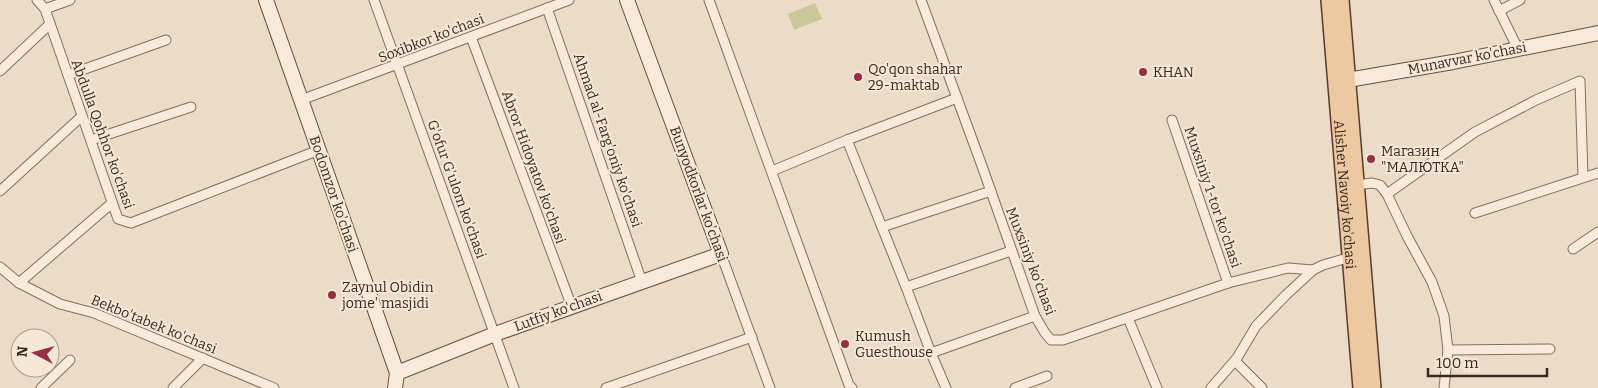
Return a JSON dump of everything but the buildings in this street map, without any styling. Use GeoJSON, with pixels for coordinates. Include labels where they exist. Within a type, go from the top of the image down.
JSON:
{"type":"FeatureCollection","features":[{"type":"Feature","properties":{"kind":"main road","name":"Bodomzor ko'chasi"},"geometry":{"type":"LineString","coordinates":[[266,0],[397,372],[395,388]]}},
{"type":"Feature","properties":{"kind":"main road","name":"Bunyodkorlar ko'chasi"},"geometry":{"type":"LineString","coordinates":[[627,0],[721,254]]}},
{"type":"Feature","properties":{"kind":"main road","name":"Alisher Navoiy ko'chasi"},"geometry":{"type":"LineString","coordinates":[[1329,0],[1356,185],[1373,388]]}},
{"type":"Feature","properties":{"kind":"main road","name":"Alisher Navoiy ko'chasi"},"geometry":{"type":"LineString","coordinates":[[1341,0],[1342,81],[1351,257],[1361,388]]}},
{"type":"Feature","properties":{"kind":"main road","name":"Munavvar ko'chasi"},"geometry":{"type":"LineString","coordinates":[[1342,81],[1453,62],[1598,33]]}},
{"type":"Feature","properties":{"kind":"main road","name":"Lutfiy ko'chasi"},"geometry":{"type":"LineString","coordinates":[[397,372],[495,334],[721,254]]}},
{"type":"Feature","properties":{"kind":"street","name":"Abdulla Qohhor ko'chasi"},"geometry":{"type":"LineString","coordinates":[[37,0],[45,9],[118,219],[130,223],[319,150]]}},
{"type":"Feature","properties":{"kind":"street"},"geometry":{"type":"LineString","coordinates":[[45,9],[70,0]]}},
{"type":"Feature","properties":{"kind":"street","name":"G'ofur G'ulom ko'chasi"},"geometry":{"type":"LineString","coordinates":[[374,0],[514,388]]}},
{"type":"Feature","properties":{"kind":"street","name":"Soxibkor ko'chasi"},"geometry":{"type":"LineString","coordinates":[[301,100],[569,0]]}},
{"type":"Feature","properties":{"kind":"street"},"geometry":{"type":"LineString","coordinates":[[709,0],[849,385],[852,388]]}},
{"type":"Feature","properties":{"kind":"street","name":"Muxsiniy ko'chasi"},"geometry":{"type":"LineString","coordinates":[[921,0],[1035,316],[1051,340],[1063,340],[1228,283],[1288,268],[1313,270]]}},
{"type":"Feature","properties":{"kind":"street"},"geometry":{"type":"LineString","coordinates":[[1494,0],[1518,49]]}},
{"type":"Feature","properties":{"kind":"street"},"geometry":{"type":"LineString","coordinates":[[1500,11],[1520,0]]}},
{"type":"Feature","properties":{"kind":"street","name":"Ahmad al-Farg'oniy ko'chasi"},"geometry":{"type":"LineString","coordinates":[[547,8],[642,282]]}},
{"type":"Feature","properties":{"kind":"street"},"geometry":{"type":"LineString","coordinates":[[0,71],[50,24]]}},
{"type":"Feature","properties":{"kind":"street","name":"Abror Hidoyatov ko'chasi"},"geometry":{"type":"LineString","coordinates":[[471,37],[572,306]]}},
{"type":"Feature","properties":{"kind":"street"},"geometry":{"type":"LineString","coordinates":[[68,75],[166,40]]}},
{"type":"Feature","properties":{"kind":"street"},"geometry":{"type":"LineString","coordinates":[[1387,194],[1475,132],[1536,100],[1580,81],[1583,177]]}},
{"type":"Feature","properties":{"kind":"street"},"geometry":{"type":"LineString","coordinates":[[772,171],[957,98]]}},
{"type":"Feature","properties":{"kind":"street"},"geometry":{"type":"LineString","coordinates":[[91,140],[191,107]]}},
{"type":"Feature","properties":{"kind":"street"},"geometry":{"type":"LineString","coordinates":[[0,191],[82,116]]}},
{"type":"Feature","properties":{"kind":"street","name":"Muxsiniy 1-tor ko'chasi"},"geometry":{"type":"LineString","coordinates":[[1172,120],[1228,283]]}},
{"type":"Feature","properties":{"kind":"street"},"geometry":{"type":"LineString","coordinates":[[847,140],[946,388]]}},
{"type":"Feature","properties":{"kind":"street"},"geometry":{"type":"LineString","coordinates":[[1475,213],[1598,173]]}},
{"type":"Feature","properties":{"kind":"street"},"geometry":{"type":"LineString","coordinates":[[1356,185],[1372,183],[1380,185],[1387,194],[1406,236],[1432,282],[1444,316],[1448,350],[1444,388]]}},
{"type":"Feature","properties":{"kind":"street"},"geometry":{"type":"LineString","coordinates":[[882,227],[990,191]]}},
{"type":"Feature","properties":{"kind":"street"},"geometry":{"type":"LineString","coordinates":[[19,283],[112,203]]}},
{"type":"Feature","properties":{"kind":"street"},"geometry":{"type":"LineString","coordinates":[[1572,249],[1598,232]]}},
{"type":"Feature","properties":{"kind":"street"},"geometry":{"type":"LineString","coordinates":[[906,287],[1011,251]]}},
{"type":"Feature","properties":{"kind":"street","name":"Bunyodkorlar ko'chasi"},"geometry":{"type":"LineString","coordinates":[[721,254],[770,388]]}},
{"type":"Feature","properties":{"kind":"street"},"geometry":{"type":"LineString","coordinates":[[1211,388],[1235,361],[1256,326],[1286,295],[1313,270],[1323,264],[1351,257]]}},
{"type":"Feature","properties":{"kind":"street","name":"Bekbo'tabek ko'chasi"},"geometry":{"type":"LineString","coordinates":[[0,266],[19,283],[60,304],[94,313],[274,388]]}},
{"type":"Feature","properties":{"kind":"street"},"geometry":{"type":"LineString","coordinates":[[931,353],[1035,316]]}},
{"type":"Feature","properties":{"kind":"street"},"geometry":{"type":"LineString","coordinates":[[1128,318],[1157,388]]}},
{"type":"Feature","properties":{"kind":"street"},"geometry":{"type":"LineString","coordinates":[[606,388],[752,337]]}},
{"type":"Feature","properties":{"kind":"street"},"geometry":{"type":"LineString","coordinates":[[1448,350],[1550,349]]}},
{"type":"Feature","properties":{"kind":"street"},"geometry":{"type":"LineString","coordinates":[[174,388],[204,358]]}},
{"type":"Feature","properties":{"kind":"street"},"geometry":{"type":"LineString","coordinates":[[41,388],[70,360]]}},
{"type":"Feature","properties":{"kind":"street"},"geometry":{"type":"LineString","coordinates":[[1235,361],[1262,388]]}},
{"type":"Feature","properties":{"kind":"street"},"geometry":{"type":"LineString","coordinates":[[1016,388],[1047,376]]}},
{"type":"Feature","properties":{"kind":"shaded area"},"geometry":{"type":"Polygon","coordinates":[[[815,3],[822,19],[794,30],[788,14],[815,3]]]}},
{"type":"Feature","properties":{"kind":"place","name":"KHAN"},"geometry":{"type":"Point","coordinates":[1143,72]}},
{"type":"Feature","properties":{"kind":"place","name":"Qo'qon shahar 29-maktab"},"geometry":{"type":"Point","coordinates":[858,77]}},
{"type":"Feature","properties":{"kind":"place","name":"Магазин \"МАЛЮТКА\""},"geometry":{"type":"Point","coordinates":[1371,159]}},
{"type":"Feature","properties":{"kind":"place","name":"Zaynul Obidin jome' masjidi"},"geometry":{"type":"Point","coordinates":[332,295]}},
{"type":"Feature","properties":{"kind":"place","name":"Kumush Guesthouse"},"geometry":{"type":"Point","coordinates":[845,344]}}]}
